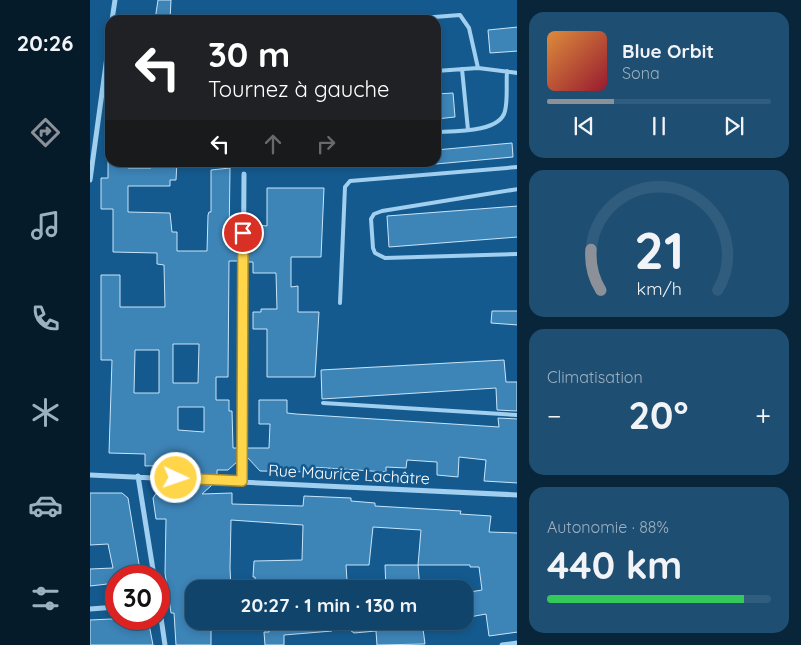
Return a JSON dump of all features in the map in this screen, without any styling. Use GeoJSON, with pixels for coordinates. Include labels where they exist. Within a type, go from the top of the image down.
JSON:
{"type":"FeatureCollection","features":[{"type":"Feature","properties":{"kind":"street"},"geometry":{"type":"LineString","coordinates":[[113,15],[115,0]]}},
{"type":"Feature","properties":{"kind":"street"},"geometry":{"type":"LineString","coordinates":[[90,180],[105,71]]}},
{"type":"Feature","properties":{"kind":"street"},"geometry":{"type":"LineString","coordinates":[[242,481],[244,174]]}},
{"type":"Feature","properties":{"kind":"street","name":"Rue Maurice Lachâtre"},"geometry":{"type":"LineString","coordinates":[[90,475],[517,495]]}},
{"type":"Feature","properties":{"kind":"street"},"geometry":{"type":"LineString","coordinates":[[138,476],[152,565]]}},
{"type":"Feature","properties":{"kind":"street"},"geometry":{"type":"LineString","coordinates":[[90,609],[105,608]]}},
{"type":"Feature","properties":{"kind":"street"},"geometry":{"type":"LineString","coordinates":[[163,630],[165,645]]}},
{"type":"Feature","properties":{"kind":"street"},"geometry":{"type":"LineString","coordinates":[[502,645],[517,643]]}},
{"type":"Feature","properties":{"kind":"lane"},"geometry":{"type":"LineString","coordinates":[[441,16],[460,15],[468,28],[478,68]]}},
{"type":"Feature","properties":{"kind":"lane"},"geometry":{"type":"LineString","coordinates":[[441,71],[478,68],[517,73]]}},
{"type":"Feature","properties":{"kind":"lane"},"geometry":{"type":"LineString","coordinates":[[462,69],[468,130]]}},
{"type":"Feature","properties":{"kind":"lane"},"geometry":{"type":"LineString","coordinates":[[441,132],[468,130],[495,124],[505,113],[507,72]]}},
{"type":"Feature","properties":{"kind":"lane"},"geometry":{"type":"LineString","coordinates":[[340,303],[345,187],[350,181],[517,167]]}},
{"type":"Feature","properties":{"kind":"lane"},"geometry":{"type":"LineString","coordinates":[[517,189],[382,211],[374,214],[371,219],[373,248],[375,253],[386,258],[517,254]]}},
{"type":"Feature","properties":{"kind":"lane"},"geometry":{"type":"LineString","coordinates":[[323,403],[517,415]]}},
{"type":"Feature","properties":{"kind":"building"},"geometry":{"type":"Polygon","coordinates":[[[158,0],[171,0],[170,15],[156,15],[158,0]]]}},
{"type":"Feature","properties":{"kind":"building"},"geometry":{"type":"Polygon","coordinates":[[[517,27],[517,51],[490,53],[488,30],[517,27]]]}},
{"type":"Feature","properties":{"kind":"building"},"geometry":{"type":"Polygon","coordinates":[[[453,93],[455,117],[441,118],[441,94],[453,93]]]}},
{"type":"Feature","properties":{"kind":"building"},"geometry":{"type":"Polygon","coordinates":[[[512,143],[513,157],[441,164],[441,150],[512,143]]]}},
{"type":"Feature","properties":{"kind":"building"},"geometry":{"type":"Polygon","coordinates":[[[108,167],[177,167],[176,180],[170,180],[170,186],[128,186],[128,212],[170,213],[172,232],[177,232],[177,251],[207,251],[208,215],[211,212],[211,170],[230,168],[229,243],[231,243],[231,247],[239,247],[239,261],[229,261],[228,377],[216,377],[216,400],[229,400],[229,411],[232,411],[233,448],[238,448],[238,461],[228,470],[217,470],[217,477],[193,475],[192,469],[183,469],[182,465],[145,466],[145,454],[109,453],[112,360],[101,360],[101,275],[120,275],[120,307],[165,307],[164,265],[157,264],[157,253],[113,252],[113,209],[101,209],[101,178],[108,178],[108,167]],[[173,344],[173,383],[198,383],[199,344],[173,344]],[[135,350],[134,393],[159,393],[159,350],[135,350]],[[178,407],[178,430],[204,432],[204,407],[178,407]]]}},
{"type":"Feature","properties":{"kind":"building"},"geometry":{"type":"Polygon","coordinates":[[[267,188],[324,188],[321,257],[291,257],[291,287],[298,286],[298,312],[319,312],[315,377],[267,377],[267,329],[253,329],[253,312],[261,312],[261,309],[277,309],[276,273],[253,273],[253,262],[248,262],[248,247],[257,247],[258,225],[267,226],[267,188]]]}},
{"type":"Feature","properties":{"kind":"building"},"geometry":{"type":"Polygon","coordinates":[[[517,206],[517,237],[389,247],[387,216],[517,206]]]}},
{"type":"Feature","properties":{"kind":"building"},"geometry":{"type":"Polygon","coordinates":[[[492,311],[517,311],[517,325],[491,323],[492,311]]]}},
{"type":"Feature","properties":{"kind":"building"},"geometry":{"type":"Polygon","coordinates":[[[504,360],[506,382],[517,382],[517,411],[497,410],[496,388],[322,399],[321,370],[504,360]]]}},
{"type":"Feature","properties":{"kind":"building"},"geometry":{"type":"Polygon","coordinates":[[[259,400],[287,400],[287,413],[296,414],[499,427],[498,418],[517,419],[517,483],[484,481],[486,460],[459,457],[458,477],[437,475],[437,462],[407,460],[406,468],[386,467],[386,472],[312,467],[312,472],[260,471],[247,457],[247,448],[269,448],[270,424],[259,424],[259,400]]]}},
{"type":"Feature","properties":{"kind":"building"},"geometry":{"type":"Polygon","coordinates":[[[194,484],[212,485],[202,494],[232,493],[232,504],[303,506],[304,496],[351,498],[351,501],[375,503],[375,506],[461,511],[460,514],[491,516],[489,532],[517,533],[517,632],[489,636],[486,614],[473,616],[473,592],[482,590],[479,567],[470,567],[470,565],[418,565],[421,530],[373,527],[369,565],[346,565],[347,580],[255,580],[255,577],[253,577],[254,561],[302,560],[303,525],[231,520],[231,580],[185,580],[185,630],[211,630],[211,645],[176,645],[174,613],[171,613],[170,606],[170,565],[165,565],[166,519],[156,519],[153,498],[157,492],[194,494],[194,484]]]}},
{"type":"Feature","properties":{"kind":"building"},"geometry":{"type":"Polygon","coordinates":[[[90,493],[122,493],[128,498],[139,565],[112,565],[108,544],[90,545],[90,493]]]}},
{"type":"Feature","properties":{"kind":"building"},"geometry":{"type":"Polygon","coordinates":[[[385,565],[418,565],[419,580],[386,580],[385,565]]]}},
{"type":"Feature","properties":{"kind":"building"},"geometry":{"type":"Polygon","coordinates":[[[105,568],[105,584],[90,586],[90,569],[105,568]]]}},
{"type":"Feature","properties":{"kind":"building"},"geometry":{"type":"Polygon","coordinates":[[[105,619],[105,630],[150,630],[153,645],[90,645],[90,620],[105,619]]]}},
{"type":"Feature","properties":{"kind":"building"},"geometry":{"type":"Polygon","coordinates":[[[269,630],[332,630],[284,635],[284,645],[265,645],[264,632],[269,632],[269,630]]]}},
{"type":"Feature","properties":{"kind":"building"},"geometry":{"type":"Polygon","coordinates":[[[350,630],[423,630],[425,644],[377,645],[376,631],[354,633],[350,630]]]}},
{"type":"Feature","properties":{"kind":"route"},"geometry":{"type":"LineString","coordinates":[[176,478],[242,481],[243,233]]}}]}
